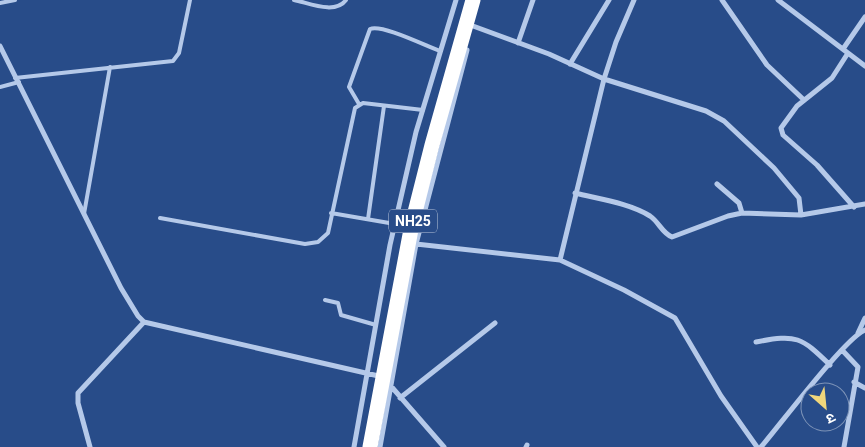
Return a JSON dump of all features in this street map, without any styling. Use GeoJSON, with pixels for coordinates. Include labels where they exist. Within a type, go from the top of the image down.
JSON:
{"type":"FeatureCollection","features":[{"type":"Feature","properties":{"kind":"highway","name":"NH25"},"geometry":{"type":"LineString","coordinates":[[370,447],[378,378],[404,222],[464,0]]}},
{"type":"Feature","properties":{"kind":"highway","name":"NH25"},"geometry":{"type":"LineString","coordinates":[[361,447],[412,224],[473,0]]}},
{"type":"Feature","properties":{"kind":"street"},"geometry":{"type":"LineString","coordinates":[[380,447],[376,325],[395,224],[423,110],[456,0]]}},
{"type":"Feature","properties":{"kind":"street"},"geometry":{"type":"LineString","coordinates":[[518,43],[533,0]]}},
{"type":"Feature","properties":{"kind":"street"},"geometry":{"type":"LineString","coordinates":[[570,64],[608,0]]}},
{"type":"Feature","properties":{"kind":"street"},"geometry":{"type":"LineString","coordinates":[[560,260],[604,79],[616,42],[634,0]]}},
{"type":"Feature","properties":{"kind":"street"},"geometry":{"type":"LineString","coordinates":[[722,0],[767,65],[804,100]]}},
{"type":"Feature","properties":{"kind":"street"},"geometry":{"type":"LineString","coordinates":[[778,0],[865,66]]}},
{"type":"Feature","properties":{"kind":"street"},"geometry":{"type":"LineString","coordinates":[[843,49],[865,17]]}},
{"type":"Feature","properties":{"kind":"street"},"geometry":{"type":"LineString","coordinates":[[470,36],[475,18]]}},
{"type":"Feature","properties":{"kind":"street"},"geometry":{"type":"LineString","coordinates":[[473,26],[604,79],[690,105],[724,121],[774,168],[799,198],[801,215]]}},
{"type":"Feature","properties":{"kind":"street"},"geometry":{"type":"LineString","coordinates":[[354,447],[378,378],[416,244],[468,45]]}},
{"type":"Feature","properties":{"kind":"street"},"geometry":{"type":"LineString","coordinates":[[0,46],[121,288],[138,316],[144,322],[378,378],[400,398],[444,447]]}},
{"type":"Feature","properties":{"kind":"street"},"geometry":{"type":"LineString","coordinates":[[848,53],[832,78],[792,111],[782,126],[782,132],[828,177],[854,207]]}},
{"type":"Feature","properties":{"kind":"street"},"geometry":{"type":"LineString","coordinates":[[717,184],[739,203],[742,213]]}},
{"type":"Feature","properties":{"kind":"street"},"geometry":{"type":"LineString","coordinates":[[575,193],[625,206],[649,216],[666,235],[672,237],[728,216],[742,213],[801,215],[865,204]]}},
{"type":"Feature","properties":{"kind":"street"},"geometry":{"type":"LineString","coordinates":[[416,244],[560,260],[624,290],[675,318],[721,396],[757,447]]}},
{"type":"Feature","properties":{"kind":"street"},"geometry":{"type":"LineString","coordinates":[[858,334],[865,318]]}},
{"type":"Feature","properties":{"kind":"street"},"geometry":{"type":"LineString","coordinates":[[90,447],[78,403],[78,393],[144,322]]}},
{"type":"Feature","properties":{"kind":"street"},"geometry":{"type":"LineString","coordinates":[[400,398],[495,323]]}},
{"type":"Feature","properties":{"kind":"street"},"geometry":{"type":"LineString","coordinates":[[761,447],[842,350],[858,334],[865,330]]}},
{"type":"Feature","properties":{"kind":"street"},"geometry":{"type":"LineString","coordinates":[[756,342],[777,338],[803,341],[830,366]]}},
{"type":"Feature","properties":{"kind":"street"},"geometry":{"type":"LineString","coordinates":[[842,350],[858,367],[844,447]]}},
{"type":"Feature","properties":{"kind":"street"},"geometry":{"type":"LineString","coordinates":[[854,382],[865,388]]}},
{"type":"Feature","properties":{"kind":"lane"},"geometry":{"type":"LineString","coordinates":[[0,3],[15,0]]}},
{"type":"Feature","properties":{"kind":"lane"},"geometry":{"type":"LineString","coordinates":[[0,87],[17,80],[166,63],[177,57],[190,0]]}},
{"type":"Feature","properties":{"kind":"lane"},"geometry":{"type":"LineString","coordinates":[[294,0],[332,8],[339,6],[346,0]]}},
{"type":"Feature","properties":{"kind":"lane"},"geometry":{"type":"LineString","coordinates":[[359,104],[349,87],[372,28],[389,31],[440,51]]}},
{"type":"Feature","properties":{"kind":"lane"},"geometry":{"type":"LineString","coordinates":[[84,214],[110,68]]}},
{"type":"Feature","properties":{"kind":"lane"},"geometry":{"type":"LineString","coordinates":[[160,218],[314,244],[328,233],[352,113],[359,104],[423,110]]}},
{"type":"Feature","properties":{"kind":"lane"},"geometry":{"type":"LineString","coordinates":[[368,219],[384,106]]}},
{"type":"Feature","properties":{"kind":"lane"},"geometry":{"type":"LineString","coordinates":[[332,213],[395,224]]}},
{"type":"Feature","properties":{"kind":"lane"},"geometry":{"type":"LineString","coordinates":[[325,300],[338,303],[340,315],[376,325]]}}]}
